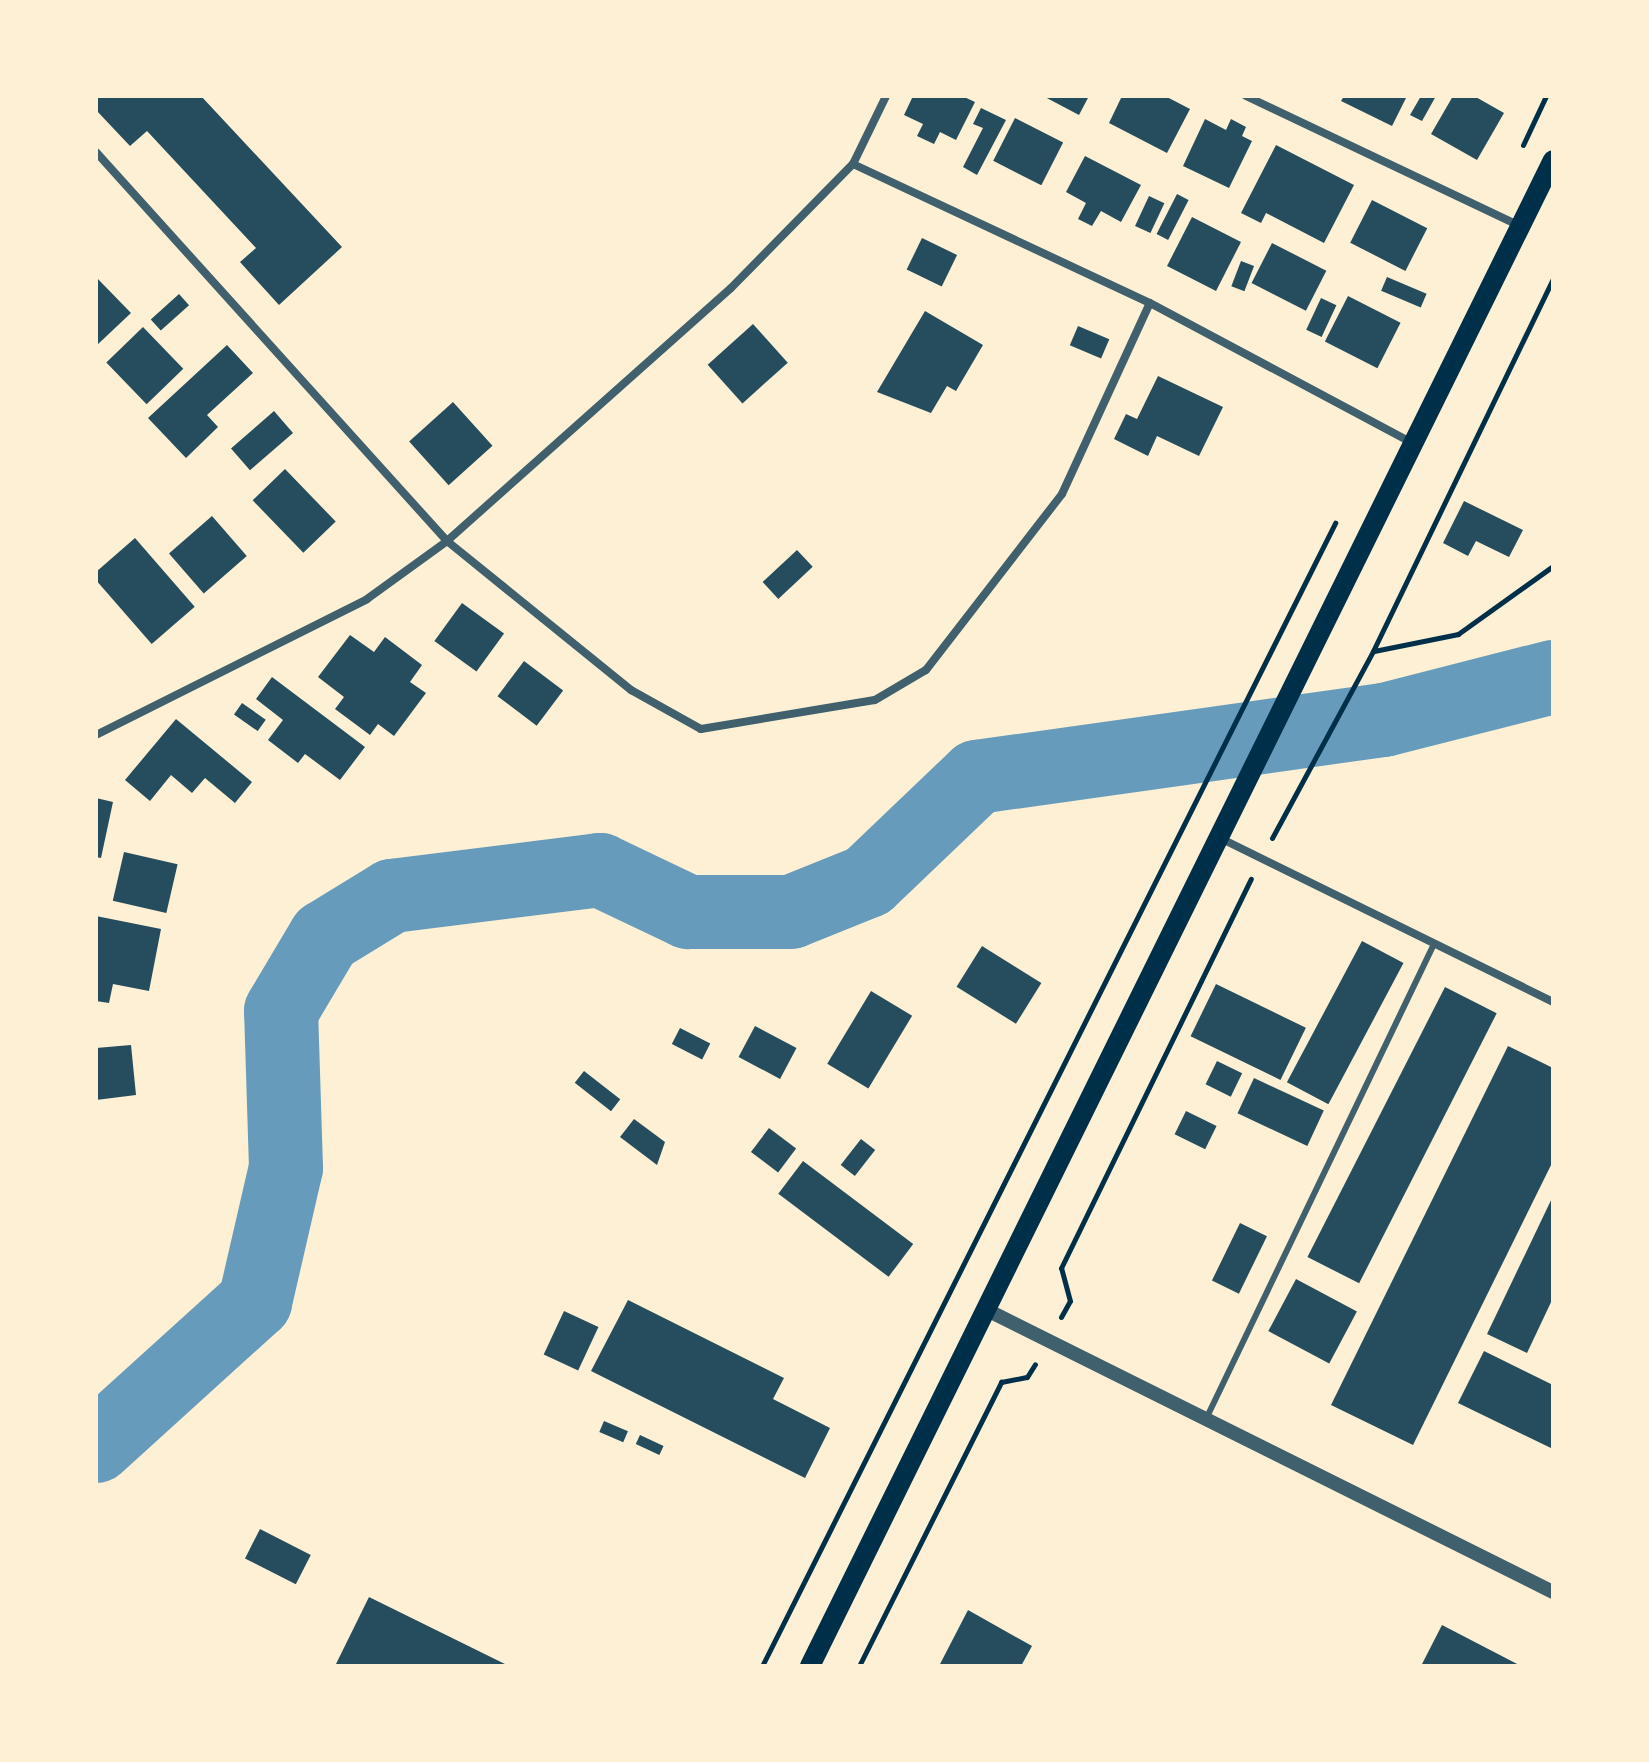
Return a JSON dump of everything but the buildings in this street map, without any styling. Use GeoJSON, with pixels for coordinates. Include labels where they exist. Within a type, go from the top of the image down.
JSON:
{"type":"FeatureCollection","features":[{"type":"Feature","properties":{"kind":"main road"},"geometry":{"type":"LineString","coordinates":[[810,1666],[989,1311],[1292,692],[1418,446],[1553,160]]}},
{"type":"Feature","properties":{"kind":"street"},"geometry":{"type":"LineString","coordinates":[[96,735],[367,599],[447,541],[731,288],[853,164],[886,96]]}},
{"type":"Feature","properties":{"kind":"street"},"geometry":{"type":"LineString","coordinates":[[1246,96],[1521,227]]}},
{"type":"Feature","properties":{"kind":"street"},"geometry":{"type":"LineString","coordinates":[[96,152],[447,541],[631,690],[701,729],[875,700],[926,670],[1062,494],[1150,303]]}},
{"type":"Feature","properties":{"kind":"street"},"geometry":{"type":"LineString","coordinates":[[853,164],[1150,303],[1418,446]]}},
{"type":"Feature","properties":{"kind":"street"},"geometry":{"type":"LineString","coordinates":[[1220,838],[1553,1002]]}},
{"type":"Feature","properties":{"kind":"street"},"geometry":{"type":"LineString","coordinates":[[989,1311],[1553,1592]]}},
{"type":"Feature","properties":{"kind":"lane"},"geometry":{"type":"LineString","coordinates":[[1206,1419],[1434,944]]}},
{"type":"Feature","properties":{"kind":"path"},"geometry":{"type":"LineString","coordinates":[[1286,810],[1373,651],[1553,279]]}},
{"type":"Feature","properties":{"kind":"path"},"geometry":{"type":"LineString","coordinates":[[1373,651],[1458,634],[1553,566]]}},
{"type":"Feature","properties":{"kind":"path"},"geometry":{"type":"LineString","coordinates":[[762,1666],[1243,696]]}},
{"type":"Feature","properties":{"kind":"path"},"geometry":{"type":"LineString","coordinates":[[859,1666],[1001,1382],[1027,1377],[1070,1301],[1061,1268],[1261,858]]}},
{"type":"Feature","properties":{"kind":"waterway"},"geometry":{"type":"LineString","coordinates":[[96,1446],[255,1302],[286,1168],[281,1011],[325,937],[392,896],[600,870],[688,912],[791,912],[868,881],[977,777],[1384,720],[1553,677]]}}]}
